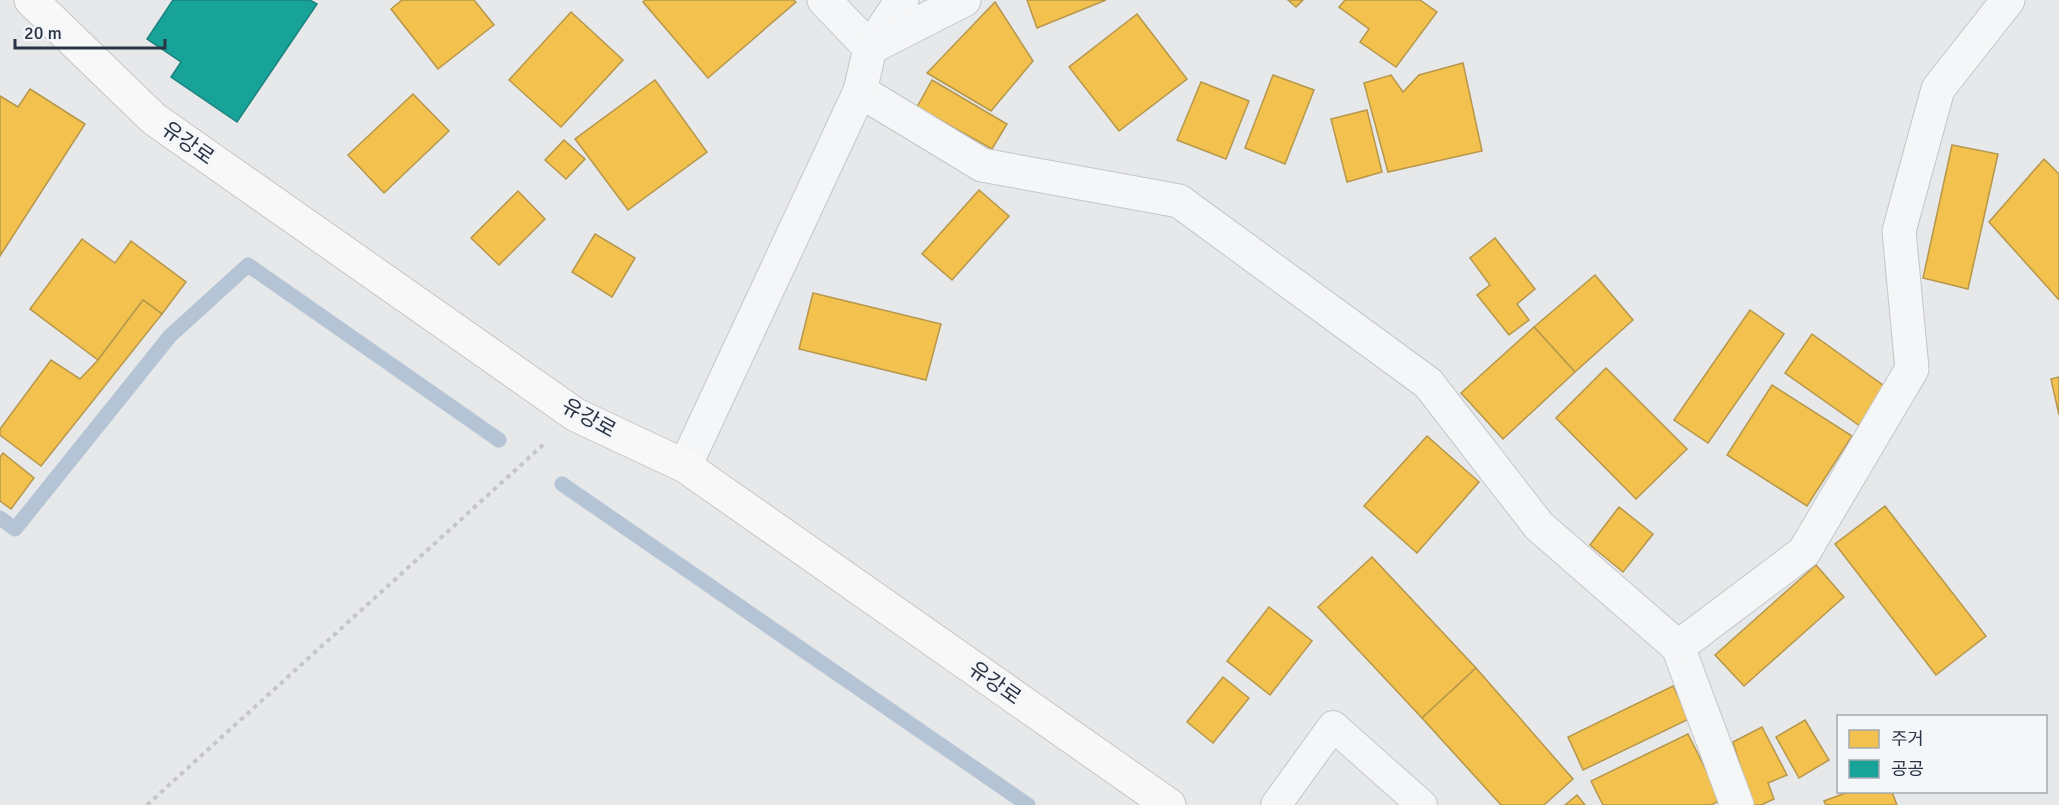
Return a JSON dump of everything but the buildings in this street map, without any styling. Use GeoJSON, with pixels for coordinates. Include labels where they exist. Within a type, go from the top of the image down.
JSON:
{"type":"FeatureCollection","features":[{"type":"Feature","properties":{"kind":"main road","name":"유강로"},"geometry":{"type":"LineString","coordinates":[[31,0],[154,119],[576,415],[685,466],[1169,805]]}},
{"type":"Feature","properties":{"kind":"street"},"geometry":{"type":"LineString","coordinates":[[824,0],[870,48]]}},
{"type":"Feature","properties":{"kind":"street"},"geometry":{"type":"LineString","coordinates":[[685,466],[860,91],[870,48],[902,0]]}},
{"type":"Feature","properties":{"kind":"street"},"geometry":{"type":"LineString","coordinates":[[870,48],[964,0]]}},
{"type":"Feature","properties":{"kind":"street"},"geometry":{"type":"LineString","coordinates":[[1678,647],[1804,552],[1912,369],[1899,231],[1938,89],[2008,0]]}},
{"type":"Feature","properties":{"kind":"street"},"geometry":{"type":"LineString","coordinates":[[860,91],[982,165],[1179,201],[1428,383],[1539,526],[1678,647],[1737,805]]}},
{"type":"Feature","properties":{"kind":"lane"},"geometry":{"type":"LineString","coordinates":[[1276,805],[1333,726],[1422,805]]}},
{"type":"Feature","properties":{"kind":"path"},"geometry":{"type":"LineString","coordinates":[[147,805],[576,415]]}},
{"type":"Feature","properties":{"kind":"waterway"},"geometry":{"type":"LineString","coordinates":[[0,518],[15,529],[170,336],[248,265],[499,440]]}},
{"type":"Feature","properties":{"kind":"waterway"},"geometry":{"type":"LineString","coordinates":[[562,484],[1028,805]]}}]}
